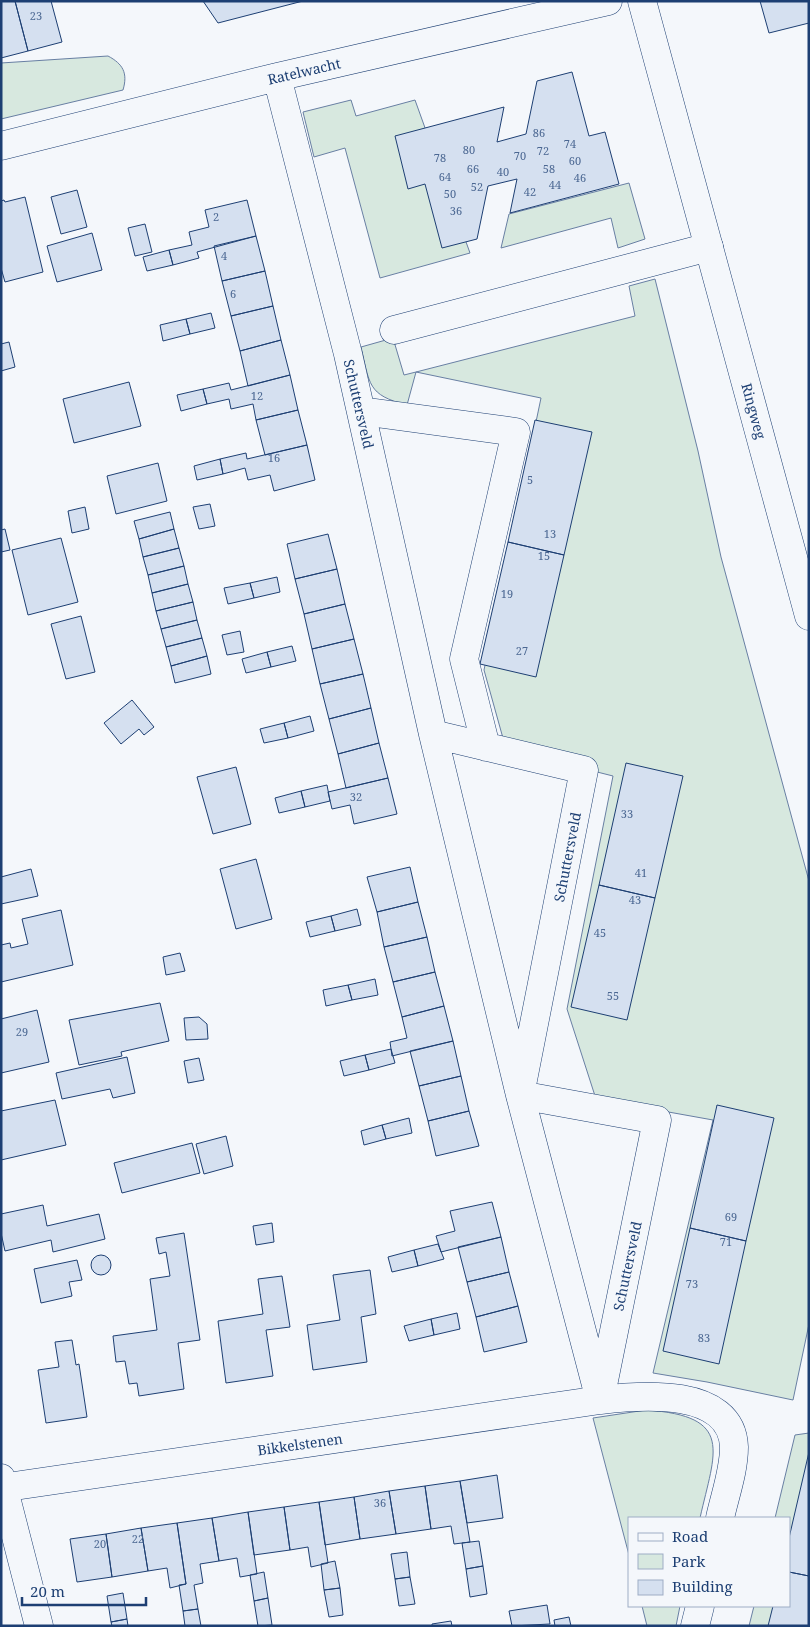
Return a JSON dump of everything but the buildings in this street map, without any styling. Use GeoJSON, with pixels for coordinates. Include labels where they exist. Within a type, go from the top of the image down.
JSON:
{"type":"FeatureCollection","features":[{"type":"Feature","properties":{"kind":"street","name":"Ratelwacht"},"geometry":{"type":"LineString","coordinates":[[1,146],[277,77],[608,1]]}},
{"type":"Feature","properties":{"kind":"street","name":"Ringweg"},"geometry":{"type":"LineString","coordinates":[[642,1],[709,247],[804,575],[809,616]]}},
{"type":"Feature","properties":{"kind":"street","name":"Schuttersveld"},"geometry":{"type":"LineString","coordinates":[[277,77],[361,411],[433,734],[520,1096],[600,1400]]}},
{"type":"Feature","properties":{"kind":"street"},"geometry":{"type":"LineString","coordinates":[[394,330],[709,247]]}},
{"type":"Feature","properties":{"kind":"street"},"geometry":{"type":"LineString","coordinates":[[361,411],[516,432],[464,659],[486,747]]}},
{"type":"Feature","properties":{"kind":"street","name":"Schuttersveld"},"geometry":{"type":"LineString","coordinates":[[433,734],[584,770],[520,1096]]}},
{"type":"Feature","properties":{"kind":"street","name":"Schuttersveld"},"geometry":{"type":"LineString","coordinates":[[520,1096],[657,1120],[600,1400]]}},
{"type":"Feature","properties":{"kind":"street"},"geometry":{"type":"LineString","coordinates":[[600,1400],[632,1396],[660,1396],[689,1400],[721,1415],[730,1425],[734,1446],[720,1517]]}},
{"type":"Feature","properties":{"kind":"street","name":"Bikkelstenen"},"geometry":{"type":"LineString","coordinates":[[2,1485],[600,1400]]}},
{"type":"Feature","properties":{"kind":"street"},"geometry":{"type":"LineString","coordinates":[[2,1485],[39,1626]]}},
{"type":"Feature","properties":{"kind":"street"},"geometry":{"type":"LineString","coordinates":[[695,1626],[700,1607]]}},
{"type":"Feature","properties":{"kind":"green space"},"geometry":{"type":"Polygon","coordinates":[[[108,56],[117,62],[123,70],[125,79],[123,90],[1,119],[1,63],[108,56]]]}},
{"type":"Feature","properties":{"kind":"green space"},"geometry":{"type":"Polygon","coordinates":[[[351,100],[356,116],[415,100],[470,253],[380,278],[345,148],[314,157],[303,112],[351,100]]]}},
{"type":"Feature","properties":{"kind":"green space"},"geometry":{"type":"Polygon","coordinates":[[[629,183],[645,239],[618,248],[611,218],[501,248],[509,214],[629,183]]]}},
{"type":"Feature","properties":{"kind":"green space"},"geometry":{"type":"Polygon","coordinates":[[[655,279],[698,451],[721,557],[809,881],[809,1324],[793,1400],[653,1373],[713,1120],[596,1099],[567,1009],[613,776],[506,749],[484,670],[541,398],[416,372],[635,316],[629,286],[655,279]]]}},
{"type":"Feature","properties":{"kind":"green space"},"geometry":{"type":"Polygon","coordinates":[[[393,338],[404,375],[416,372],[407,405],[384,397],[372,386],[361,347],[393,338]]]}},
{"type":"Feature","properties":{"kind":"green space"},"geometry":{"type":"Polygon","coordinates":[[[646,1410],[674,1414],[694,1420],[706,1429],[712,1441],[713,1456],[700,1517],[628,1517],[628,1551],[593,1418],[646,1410]]]}},
{"type":"Feature","properties":{"kind":"green space"},"geometry":{"type":"Polygon","coordinates":[[[809,1433],[809,1626],[749,1626],[754,1607],[790,1607],[790,1517],[775,1517],[795,1435],[809,1433]]]}},
{"type":"Feature","properties":{"kind":"green space"},"geometry":{"type":"Polygon","coordinates":[[[642,1607],[680,1607],[676,1626],[647,1626],[642,1607]]]}}]}
